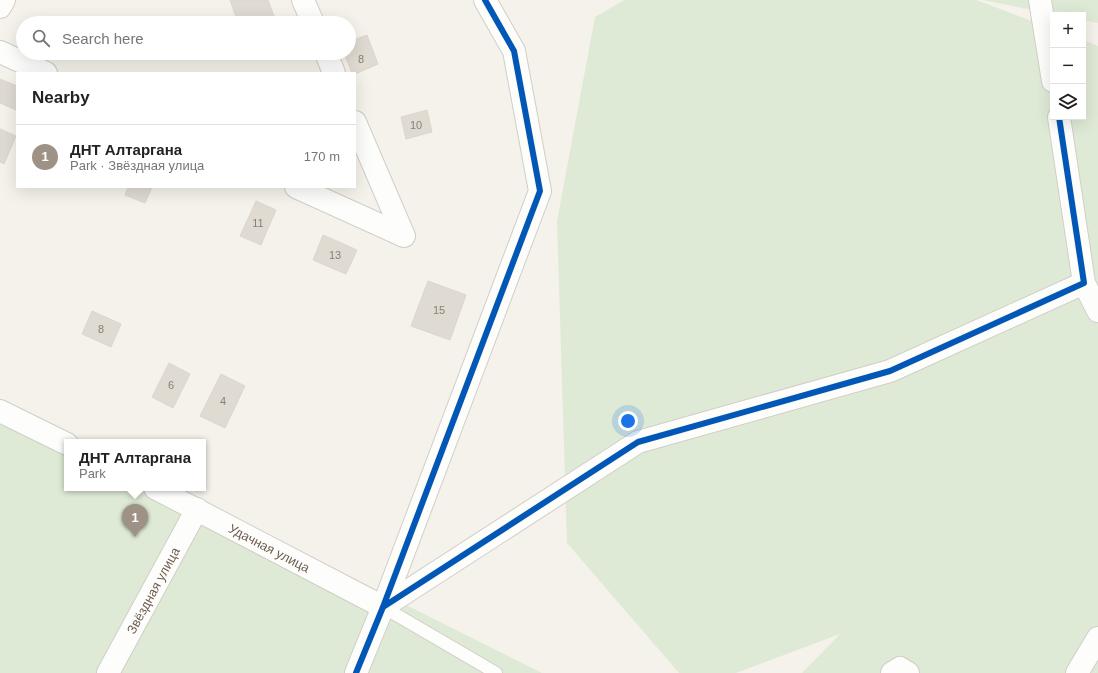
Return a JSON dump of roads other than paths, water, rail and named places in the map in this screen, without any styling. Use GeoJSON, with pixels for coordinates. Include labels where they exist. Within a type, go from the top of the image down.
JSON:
{"type":"FeatureCollection","features":[{"type":"Feature","properties":{"kind":"street"},"geometry":{"type":"LineString","coordinates":[[0,7],[4,0]]}},
{"type":"Feature","properties":{"kind":"street"},"geometry":{"type":"LineString","coordinates":[[304,0],[310,16]]}},
{"type":"Feature","properties":{"kind":"street"},"geometry":{"type":"LineString","coordinates":[[356,673],[383,607],[540,191],[514,51],[485,0]]}},
{"type":"Feature","properties":{"kind":"street"},"geometry":{"type":"LineString","coordinates":[[1040,0],[1050,62]]}},
{"type":"Feature","properties":{"kind":"street"},"geometry":{"type":"LineString","coordinates":[[0,52],[16,59]]}},
{"type":"Feature","properties":{"kind":"street"},"geometry":{"type":"LineString","coordinates":[[18,60],[44,72]]}},
{"type":"Feature","properties":{"kind":"street"},"geometry":{"type":"LineString","coordinates":[[329,60],[334,72]]}},
{"type":"Feature","properties":{"kind":"street"},"geometry":{"type":"LineString","coordinates":[[1059,120],[1084,283],[1098,312]]}},
{"type":"Feature","properties":{"kind":"street"},"geometry":{"type":"LineString","coordinates":[[298,188],[404,236],[356,124]]}},
{"type":"Feature","properties":{"kind":"street"},"geometry":{"type":"LineString","coordinates":[[383,607],[638,442],[890,370],[1084,283]]}},
{"type":"Feature","properties":{"kind":"street"},"geometry":{"type":"LineString","coordinates":[[0,411],[64,443]]}},
{"type":"Feature","properties":{"kind":"street","name":"Удачная улица"},"geometry":{"type":"LineString","coordinates":[[161,491],[383,607]]}},
{"type":"Feature","properties":{"kind":"street","name":"Звёздная улица"},"geometry":{"type":"LineString","coordinates":[[108,673],[197,509]]}},
{"type":"Feature","properties":{"kind":"street"},"geometry":{"type":"LineString","coordinates":[[1076,673],[1098,638]]}},
{"type":"Feature","properties":{"kind":"street"},"geometry":{"type":"LineString","coordinates":[[892,673],[900,668],[908,673]]}},
{"type":"Feature","properties":{"kind":"lane"},"geometry":{"type":"LineString","coordinates":[[383,607],[496,673]]}},
{"type":"Feature","properties":{"kind":"place","name":"ДНТ Алтаргана"},"geometry":{"type":"Point","coordinates":[135,537]}}]}
